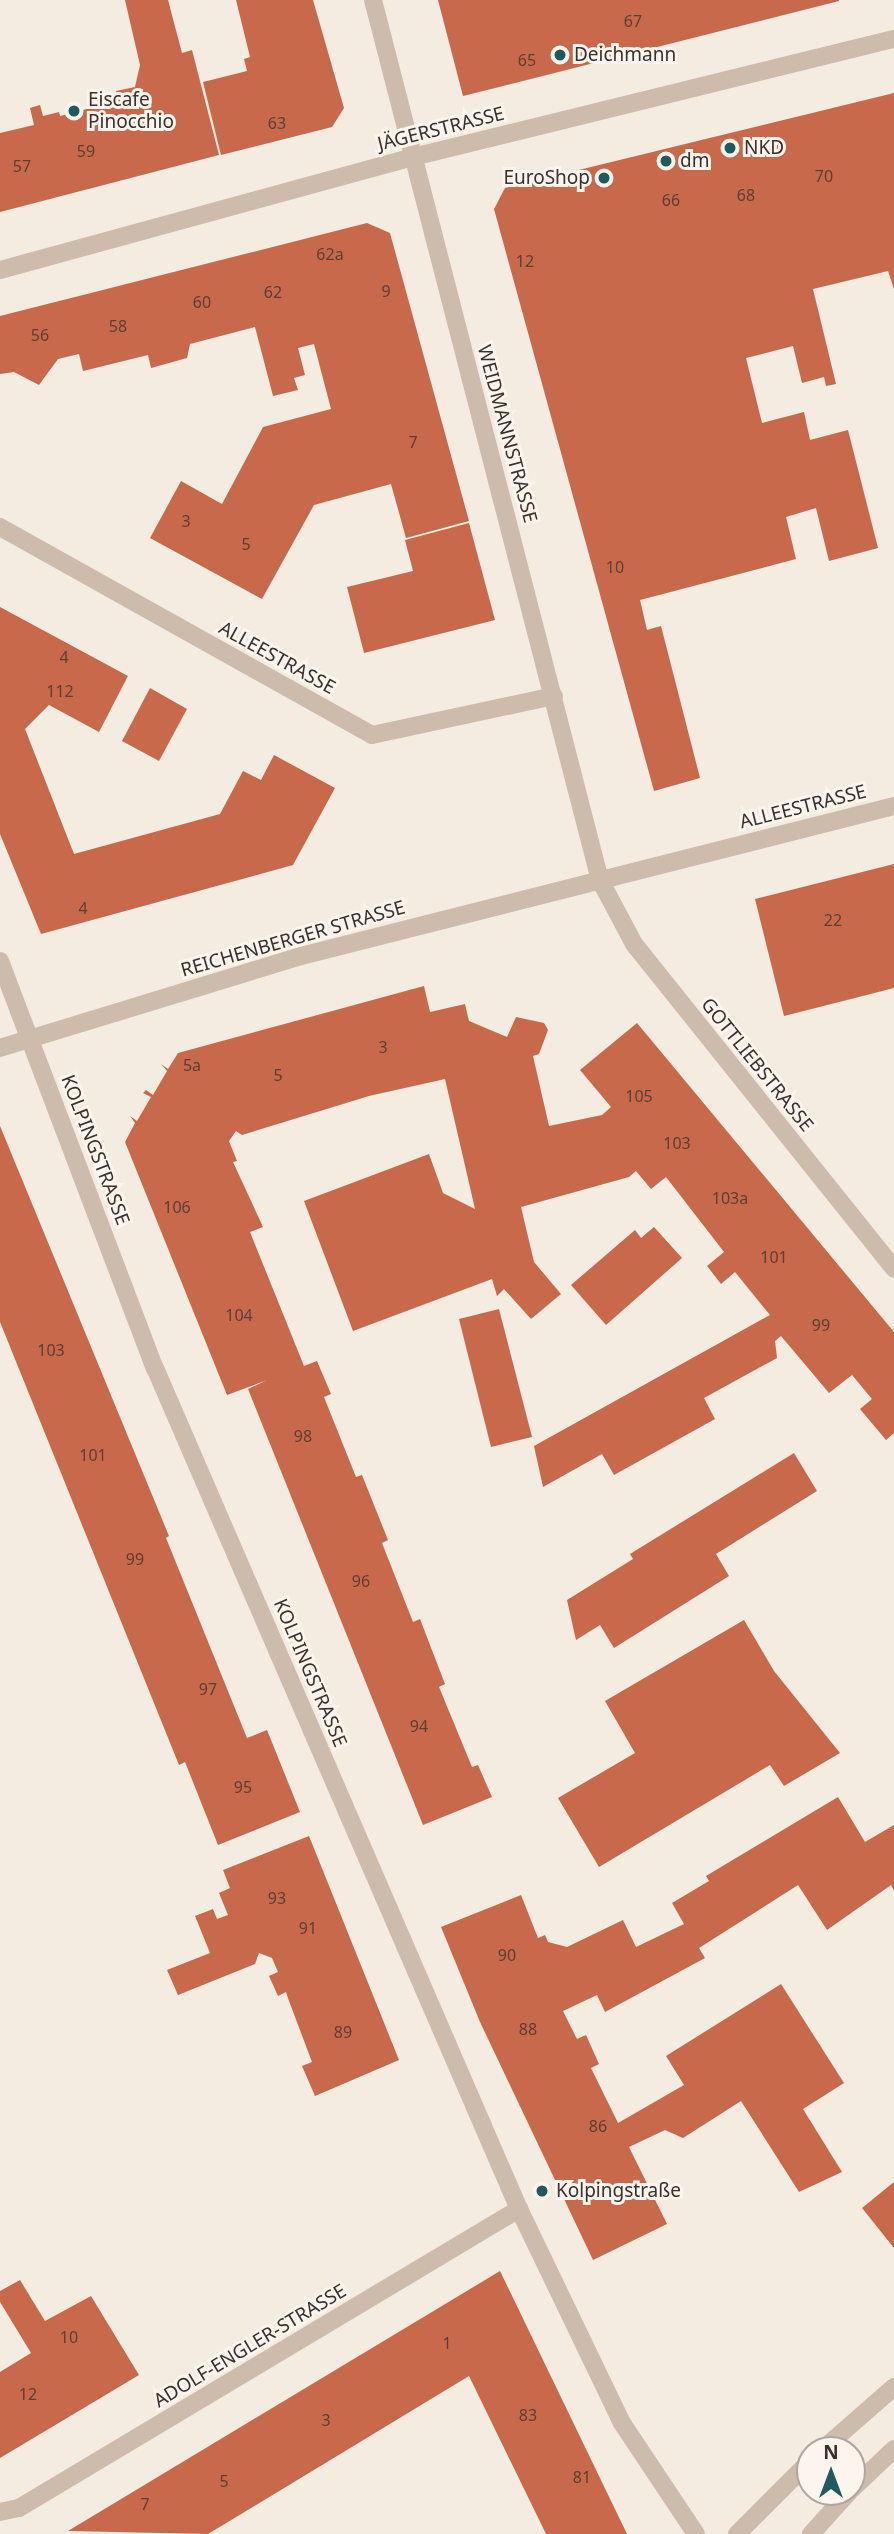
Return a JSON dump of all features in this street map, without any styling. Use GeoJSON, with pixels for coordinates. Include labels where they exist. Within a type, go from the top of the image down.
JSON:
{"type":"FeatureCollection","features":[{"type":"Feature","properties":{"kind":"street","name":"WEIDMANNSTRASSE"},"geometry":{"type":"LineString","coordinates":[[373,0],[600,880]]}},
{"type":"Feature","properties":{"kind":"street","name":"JÄGERSTRASSE"},"geometry":{"type":"LineString","coordinates":[[0,270],[413,157],[894,39]]}},
{"type":"Feature","properties":{"kind":"street","name":"ALLEESTRASSE"},"geometry":{"type":"LineString","coordinates":[[0,527],[372,735],[554,696]]}},
{"type":"Feature","properties":{"kind":"street","name":"ALLEESTRASSE"},"geometry":{"type":"LineString","coordinates":[[600,880],[894,806]]}},
{"type":"Feature","properties":{"kind":"street","name":"REICHENBERGER STRASSE"},"geometry":{"type":"LineString","coordinates":[[0,1048],[300,956],[600,880]]}},
{"type":"Feature","properties":{"kind":"street","name":"GOTTLIEBSTRASSE"},"geometry":{"type":"LineString","coordinates":[[600,880],[634,944],[894,1269]]}},
{"type":"Feature","properties":{"kind":"street","name":"KOLPINGSTRASSE"},"geometry":{"type":"LineString","coordinates":[[0,961],[155,1368],[519,2209],[622,2423],[696,2534]]}},
{"type":"Feature","properties":{"kind":"street","name":"ADOLF-ENGLER-STRASSE"},"geometry":{"type":"LineString","coordinates":[[0,2512],[19,2508],[519,2209]]}},
{"type":"Feature","properties":{"kind":"street"},"geometry":{"type":"LineString","coordinates":[[838,2436],[894,2387]]}},
{"type":"Feature","properties":{"kind":"street"},"geometry":{"type":"LineString","coordinates":[[866,2476],[894,2449]]}},
{"type":"Feature","properties":{"kind":"street"},"geometry":{"type":"LineString","coordinates":[[737,2534],[796,2475]]}},
{"type":"Feature","properties":{"kind":"street"},"geometry":{"type":"LineString","coordinates":[[811,2534],[837,2506]]}},
{"type":"Feature","properties":{"kind":"building"},"geometry":{"type":"Polygon","coordinates":[[[125,0],[168,0],[182,53],[192,50],[219,155],[0,212],[0,133],[34,125],[30,108],[40,105],[43,116],[59,112],[60,116],[118,101],[116,91],[135,87],[140,65],[125,0]]]}},
{"type":"Feature","properties":{"kind":"building"},"geometry":{"type":"Polygon","coordinates":[[[236,0],[313,0],[344,108],[332,127],[221,155],[203,82],[247,71],[244,59],[250,57],[236,0]]]}},
{"type":"Feature","properties":{"kind":"building"},"geometry":{"type":"Polygon","coordinates":[[[438,0],[839,0],[839,1],[463,96],[438,0]]]}},
{"type":"Feature","properties":{"kind":"building"},"geometry":{"type":"Polygon","coordinates":[[[894,93],[894,289],[888,271],[813,289],[836,384],[826,386],[824,377],[802,383],[793,346],[746,358],[762,423],[804,412],[810,440],[848,430],[878,548],[829,561],[816,508],[786,517],[796,559],[640,600],[647,630],[661,626],[700,778],[654,791],[494,209],[505,188],[894,93]]]}},
{"type":"Feature","properties":{"kind":"building"},"geometry":{"type":"Polygon","coordinates":[[[367,223],[390,233],[469,521],[406,538],[391,484],[314,505],[262,599],[150,538],[181,481],[222,504],[263,427],[331,409],[314,344],[298,348],[305,375],[294,378],[298,390],[273,396],[255,327],[190,344],[187,358],[151,368],[148,355],[83,371],[79,354],[58,359],[39,385],[14,372],[0,374],[0,316],[367,223]]]}},
{"type":"Feature","properties":{"kind":"building"},"geometry":{"type":"Polygon","coordinates":[[[469,523],[495,620],[364,653],[347,587],[413,571],[405,540],[469,523]]]}},
{"type":"Feature","properties":{"kind":"building"},"geometry":{"type":"Polygon","coordinates":[[[0,607],[128,676],[99,732],[49,705],[25,729],[74,854],[220,814],[243,771],[261,780],[274,755],[335,788],[293,865],[41,934],[0,834],[0,607]]]}},
{"type":"Feature","properties":{"kind":"building"},"geometry":{"type":"Polygon","coordinates":[[[150,688],[187,709],[159,761],[122,741],[150,688]]]}},
{"type":"Feature","properties":{"kind":"building"},"geometry":{"type":"Polygon","coordinates":[[[894,864],[894,988],[784,1016],[755,899],[894,864]]]}},
{"type":"Feature","properties":{"kind":"building"},"geometry":{"type":"Polygon","coordinates":[[[424,986],[430,1012],[465,1004],[469,1021],[507,1037],[516,1017],[544,1023],[548,1030],[539,1054],[533,1056],[549,1126],[602,1115],[611,1107],[580,1070],[637,1023],[894,1332],[894,1433],[886,1440],[860,1409],[872,1399],[852,1375],[829,1393],[781,1336],[775,1341],[777,1358],[704,1398],[715,1419],[614,1475],[602,1454],[543,1487],[534,1446],[770,1315],[735,1272],[721,1284],[707,1266],[724,1252],[666,1177],[651,1189],[636,1171],[629,1177],[521,1207],[534,1262],[561,1294],[531,1319],[504,1289],[497,1296],[492,1279],[353,1331],[304,1201],[429,1154],[443,1193],[475,1209],[445,1079],[369,1096],[242,1135],[236,1131],[229,1141],[237,1161],[233,1162],[263,1227],[250,1232],[304,1366],[317,1361],[331,1394],[324,1397],[356,1477],[362,1475],[388,1540],[382,1543],[413,1622],[420,1619],[445,1684],[439,1687],[472,1767],[478,1765],[492,1797],[423,1825],[248,1389],[267,1380],[227,1395],[125,1142],[135,1123],[130,1116],[137,1121],[151,1097],[143,1093],[146,1090],[153,1095],[167,1071],[161,1064],[168,1069],[178,1053],[424,986]]]}},
{"type":"Feature","properties":{"kind":"building"},"geometry":{"type":"Polygon","coordinates":[[[0,1126],[169,1536],[166,1538],[247,1738],[267,1730],[300,1812],[218,1845],[185,1762],[179,1765],[0,1322],[0,1126]]]}},
{"type":"Feature","properties":{"kind":"building"},"geometry":{"type":"Polygon","coordinates":[[[654,1227],[682,1258],[606,1325],[571,1285],[635,1230],[641,1238],[654,1227]]]}},
{"type":"Feature","properties":{"kind":"building"},"geometry":{"type":"Polygon","coordinates":[[[499,1309],[532,1437],[491,1447],[459,1319],[499,1309]]]}},
{"type":"Feature","properties":{"kind":"building"},"geometry":{"type":"Polygon","coordinates":[[[794,1453],[817,1491],[716,1554],[729,1576],[614,1648],[600,1625],[576,1640],[567,1600],[633,1559],[630,1554],[794,1453]]]}},
{"type":"Feature","properties":{"kind":"building"},"geometry":{"type":"Polygon","coordinates":[[[744,1620],[774,1671],[840,1753],[784,1786],[770,1765],[599,1867],[558,1798],[635,1753],[605,1701],[744,1620]]]}},
{"type":"Feature","properties":{"kind":"building"},"geometry":{"type":"Polygon","coordinates":[[[838,1797],[865,1842],[894,1825],[894,1890],[891,1885],[827,1930],[798,1885],[699,1948],[705,1958],[605,2012],[597,1995],[563,2011],[577,2039],[586,2035],[599,2064],[591,2068],[618,2123],[684,2085],[666,2056],[781,1984],[844,2083],[803,2109],[842,2172],[799,2192],[741,2101],[683,2138],[665,2130],[629,2147],[667,2224],[593,2260],[480,2022],[441,1927],[521,1895],[538,1938],[545,1935],[548,1942],[567,1947],[623,1920],[636,1947],[684,1924],[672,1903],[709,1881],[706,1876],[838,1797]]]}},
{"type":"Feature","properties":{"kind":"building"},"geometry":{"type":"Polygon","coordinates":[[[309,1836],[399,2060],[315,2096],[302,2066],[312,2062],[286,1992],[278,1996],[269,1976],[278,1972],[272,1958],[259,1953],[255,1964],[178,1995],[167,1970],[210,1953],[195,1916],[213,1909],[217,1919],[228,1915],[219,1893],[230,1888],[223,1870],[309,1836]]]}},
{"type":"Feature","properties":{"kind":"building"},"geometry":{"type":"Polygon","coordinates":[[[894,2182],[894,2248],[862,2208],[894,2182]]]}},
{"type":"Feature","properties":{"kind":"building"},"geometry":{"type":"Polygon","coordinates":[[[500,2271],[627,2534],[546,2534],[469,2376],[208,2534],[68,2531],[500,2271]]]}},
{"type":"Feature","properties":{"kind":"building"},"geometry":{"type":"Polygon","coordinates":[[[20,2280],[45,2321],[91,2296],[139,2375],[0,2458],[0,2372],[31,2353],[0,2302],[0,2291],[20,2280]]]}},
{"type":"Feature","properties":{"kind":"place","name":"Deichmann"},"geometry":{"type":"Point","coordinates":[560,55]}},
{"type":"Feature","properties":{"kind":"place","name":"Eiscafe Pinocchio"},"geometry":{"type":"Point","coordinates":[74,111]}},
{"type":"Feature","properties":{"kind":"place","name":"NKD"},"geometry":{"type":"Point","coordinates":[730,148]}},
{"type":"Feature","properties":{"kind":"place","name":"dm"},"geometry":{"type":"Point","coordinates":[666,161]}},
{"type":"Feature","properties":{"kind":"place","name":"EuroShop"},"geometry":{"type":"Point","coordinates":[604,178]}},
{"type":"Feature","properties":{"kind":"place","name":"Kolpingstraße"},"geometry":{"type":"Point","coordinates":[542,2191]}}]}
